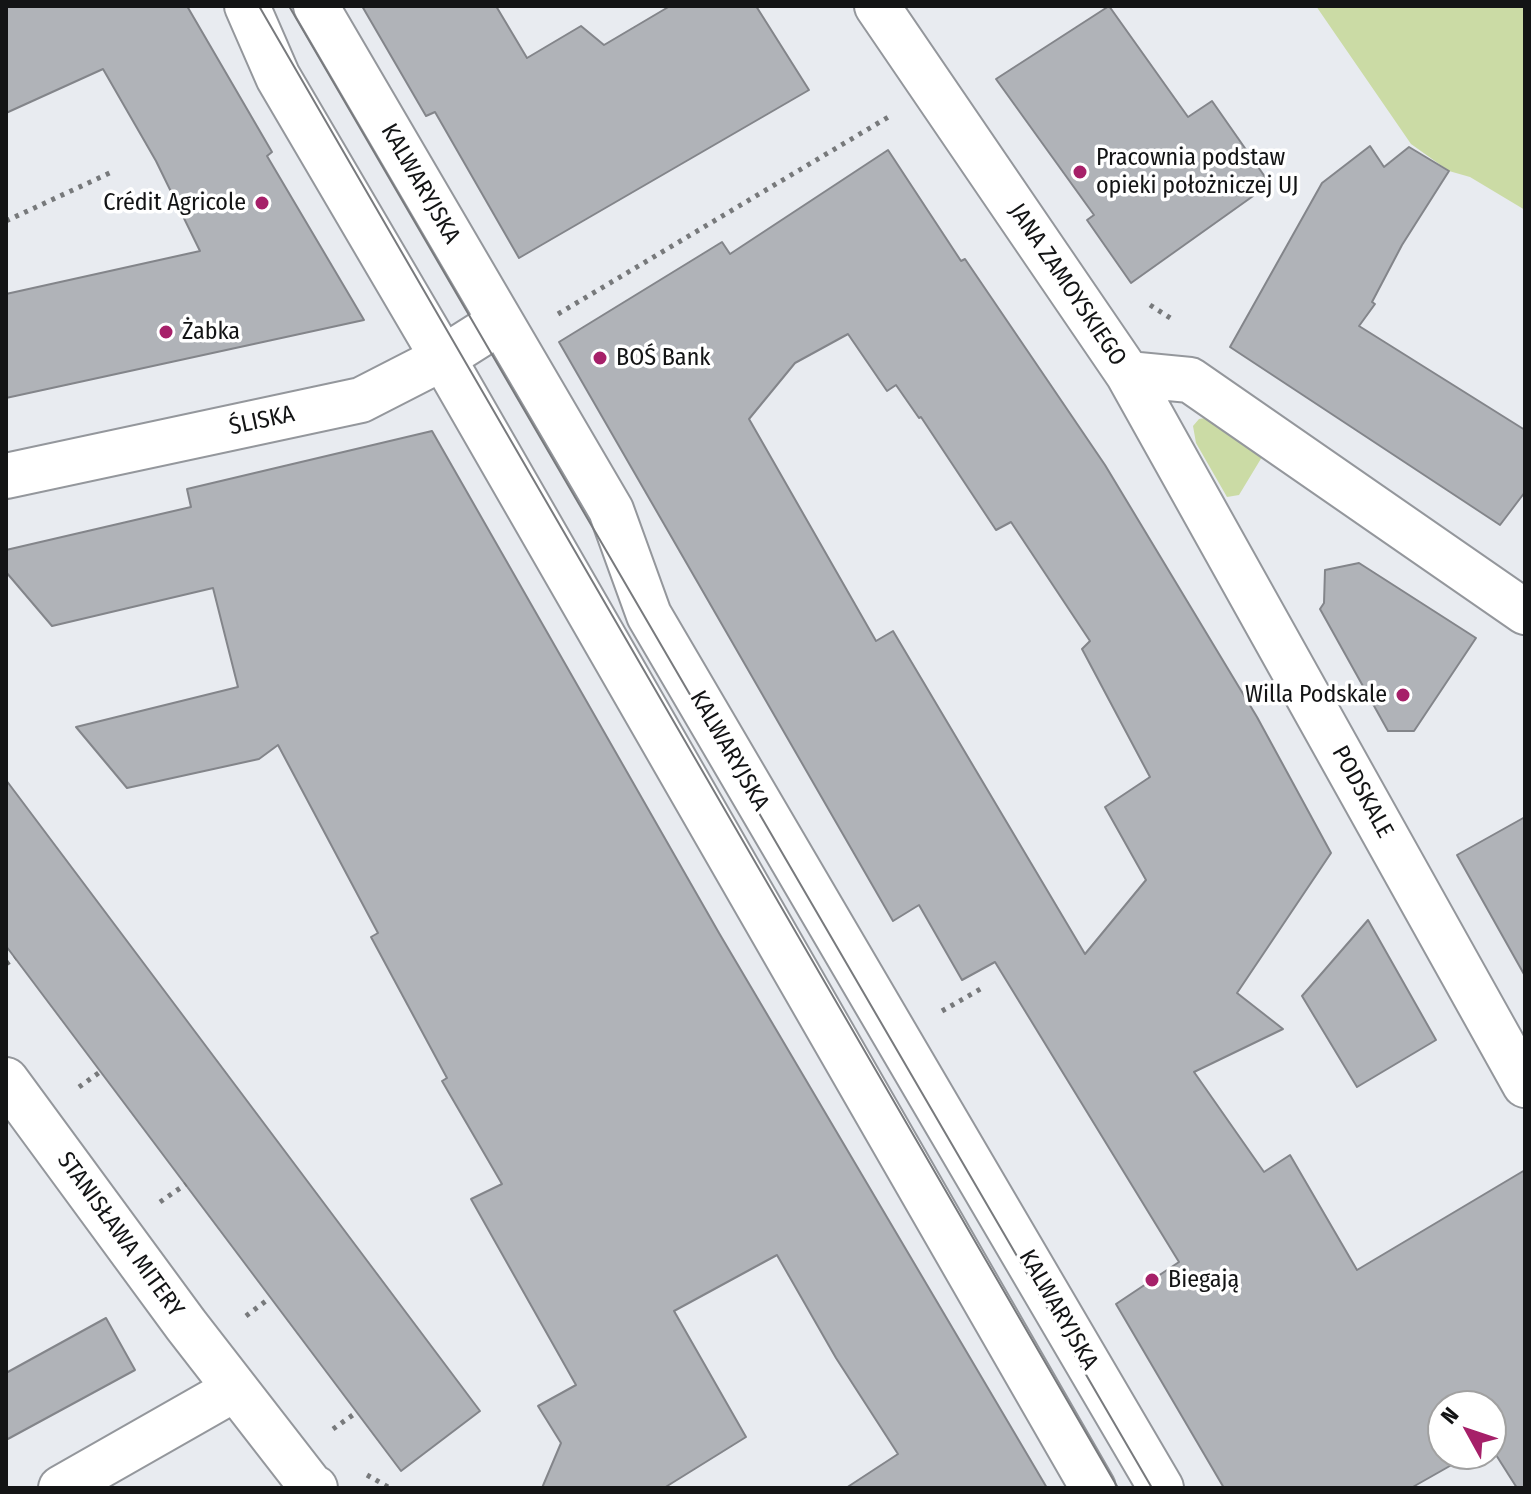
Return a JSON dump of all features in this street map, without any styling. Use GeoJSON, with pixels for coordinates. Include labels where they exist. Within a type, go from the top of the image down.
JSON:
{"type":"FeatureCollection","features":[{"type":"Feature","properties":{"kind":"street"},"geometry":{"type":"LineString","coordinates":[[247,6],[278,77],[1093,1488]]}},
{"type":"Feature","properties":{"kind":"street","name":"KALWARYJSKA"},"geometry":{"type":"LineString","coordinates":[[316,6],[611,510],[649,615],[1161,1488]]}},
{"type":"Feature","properties":{"kind":"street","name":"JANA ZAMOYSKIEGO"},"geometry":{"type":"LineString","coordinates":[[877,6],[1128,374],[1190,380],[1525,612]]}},
{"type":"Feature","properties":{"kind":"street","name":"ŚLISKA"},"geometry":{"type":"LineString","coordinates":[[6,476],[361,400],[443,358],[500,322]]}},
{"type":"Feature","properties":{"kind":"street","name":"PODSKALE"},"geometry":{"type":"LineString","coordinates":[[1128,374],[1525,1085]]}},
{"type":"Feature","properties":{"kind":"street","name":"STANISŁAWA MITERY"},"geometry":{"type":"LineString","coordinates":[[6,1080],[235,1389],[315,1488]]}},
{"type":"Feature","properties":{"kind":"street"},"geometry":{"type":"LineString","coordinates":[[61,1488],[235,1389]]}},
{"type":"Feature","properties":{"kind":"path"},"geometry":{"type":"LineString","coordinates":[[547,320],[875,125]]}},
{"type":"Feature","properties":{"kind":"path"},"geometry":{"type":"LineString","coordinates":[[6,221],[114,171]]}},
{"type":"Feature","properties":{"kind":"path"},"geometry":{"type":"LineString","coordinates":[[1141,299],[1180,325]]}},
{"type":"Feature","properties":{"kind":"path"},"geometry":{"type":"LineString","coordinates":[[6,964],[15,958]]}},
{"type":"Feature","properties":{"kind":"path"},"geometry":{"type":"LineString","coordinates":[[934,1015],[984,987]]}},
{"type":"Feature","properties":{"kind":"path"},"geometry":{"type":"LineString","coordinates":[[77,1089],[100,1072]]}},
{"type":"Feature","properties":{"kind":"path"},"geometry":{"type":"LineString","coordinates":[[150,1210],[186,1184]]}},
{"type":"Feature","properties":{"kind":"path"},"geometry":{"type":"LineString","coordinates":[[235,1324],[270,1298]]}},
{"type":"Feature","properties":{"kind":"path"},"geometry":{"type":"LineString","coordinates":[[322,1437],[357,1412]]}},
{"type":"Feature","properties":{"kind":"green space"},"geometry":{"type":"Polygon","coordinates":[[[1316,6],[1525,6],[1525,210],[1470,177],[1449,171],[1411,144],[1316,6]]]}},
{"type":"Feature","properties":{"kind":"green space"},"geometry":{"type":"Polygon","coordinates":[[[1205,418],[1262,457],[1239,495],[1227,497],[1196,443],[1193,426],[1199,419],[1205,418]]]}},
{"type":"Feature","properties":{"kind":"building"},"geometry":{"type":"Polygon","coordinates":[[[6,6],[187,6],[272,152],[267,156],[364,320],[6,398],[6,294],[200,251],[156,161],[103,69],[6,113],[6,6]]]}},
{"type":"Feature","properties":{"kind":"building"},"geometry":{"type":"Polygon","coordinates":[[[362,6],[496,6],[527,58],[581,26],[604,45],[670,6],[756,6],[809,90],[519,258],[435,112],[426,116],[362,6]]]}},
{"type":"Feature","properties":{"kind":"building"},"geometry":{"type":"Polygon","coordinates":[[[1109,6],[1188,117],[1212,101],[1270,184],[1131,283],[1087,220],[1094,215],[996,79],[1109,6]]]}},
{"type":"Feature","properties":{"kind":"building"},"geometry":{"type":"Polygon","coordinates":[[[1370,146],[1384,167],[1409,147],[1449,171],[1402,245],[1372,302],[1375,304],[1359,326],[1525,430],[1525,492],[1500,525],[1230,347],[1322,183],[1370,146]]]}},
{"type":"Feature","properties":{"kind":"building"},"geometry":{"type":"Polygon","coordinates":[[[888,150],[961,261],[965,259],[1105,465],[1257,717],[1331,853],[1237,993],[1283,1029],[1194,1072],[1264,1172],[1290,1155],[1357,1270],[1525,1170],[1525,1488],[1517,1488],[1506,1470],[1507,1390],[1427,1390],[1427,1470],[1443,1470],[1411,1488],[1224,1488],[1116,1304],[1179,1262],[995,962],[962,980],[919,905],[893,921],[559,342],[722,242],[730,254],[888,150]],[[848,334],[795,363],[749,419],[876,641],[893,631],[1085,954],[1146,880],[1105,807],[1150,777],[1082,649],[1090,641],[1011,522],[996,530],[921,417],[896,385],[887,391],[848,334]]]}},
{"type":"Feature","properties":{"kind":"building"},"geometry":{"type":"Polygon","coordinates":[[[432,431],[719,933],[1047,1488],[846,1488],[898,1454],[836,1358],[777,1255],[674,1311],[746,1437],[664,1488],[542,1488],[561,1443],[538,1406],[576,1385],[471,1199],[502,1184],[442,1081],[447,1078],[371,937],[378,933],[278,745],[259,759],[127,788],[76,727],[238,687],[213,588],[52,626],[6,572],[6,550],[191,507],[187,489],[432,431]]]}},
{"type":"Feature","properties":{"kind":"building","name":"Willa Podskale"},"geometry":{"type":"Polygon","coordinates":[[[1359,563],[1476,638],[1414,731],[1388,731],[1320,609],[1324,603],[1325,570],[1359,563]]]}},
{"type":"Feature","properties":{"kind":"building"},"geometry":{"type":"Polygon","coordinates":[[[6,780],[480,1411],[401,1471],[6,946],[6,780]]]}},
{"type":"Feature","properties":{"kind":"building"},"geometry":{"type":"Polygon","coordinates":[[[1525,817],[1525,976],[1457,855],[1525,817]]]}},
{"type":"Feature","properties":{"kind":"building"},"geometry":{"type":"Polygon","coordinates":[[[1368,920],[1436,1040],[1357,1087],[1302,996],[1368,920]]]}},
{"type":"Feature","properties":{"kind":"building"},"geometry":{"type":"Polygon","coordinates":[[[106,1318],[135,1370],[6,1440],[6,1373],[106,1318]]]}},
{"type":"Feature","properties":{"kind":"tram line"},"geometry":{"type":"LineString","coordinates":[[259,6],[1118,1488]]}},
{"type":"Feature","properties":{"kind":"tram line"},"geometry":{"type":"LineString","coordinates":[[289,6],[1152,1488]]}},
{"type":"Feature","properties":{"kind":"place","name":"Pracownia podstaw opieki położniczej UJ"},"geometry":{"type":"Point","coordinates":[1080,172]}},
{"type":"Feature","properties":{"kind":"place","name":"Crédit Agricole"},"geometry":{"type":"Point","coordinates":[262,203]}},
{"type":"Feature","properties":{"kind":"place","name":"Żabka"},"geometry":{"type":"Point","coordinates":[166,332]}},
{"type":"Feature","properties":{"kind":"place","name":"BOŚ Bank"},"geometry":{"type":"Point","coordinates":[600,358]}},
{"type":"Feature","properties":{"kind":"place","name":"Willa Podskale"},"geometry":{"type":"Point","coordinates":[1403,695]}},
{"type":"Feature","properties":{"kind":"place","name":"Biegają"},"geometry":{"type":"Point","coordinates":[1152,1280]}}]}
